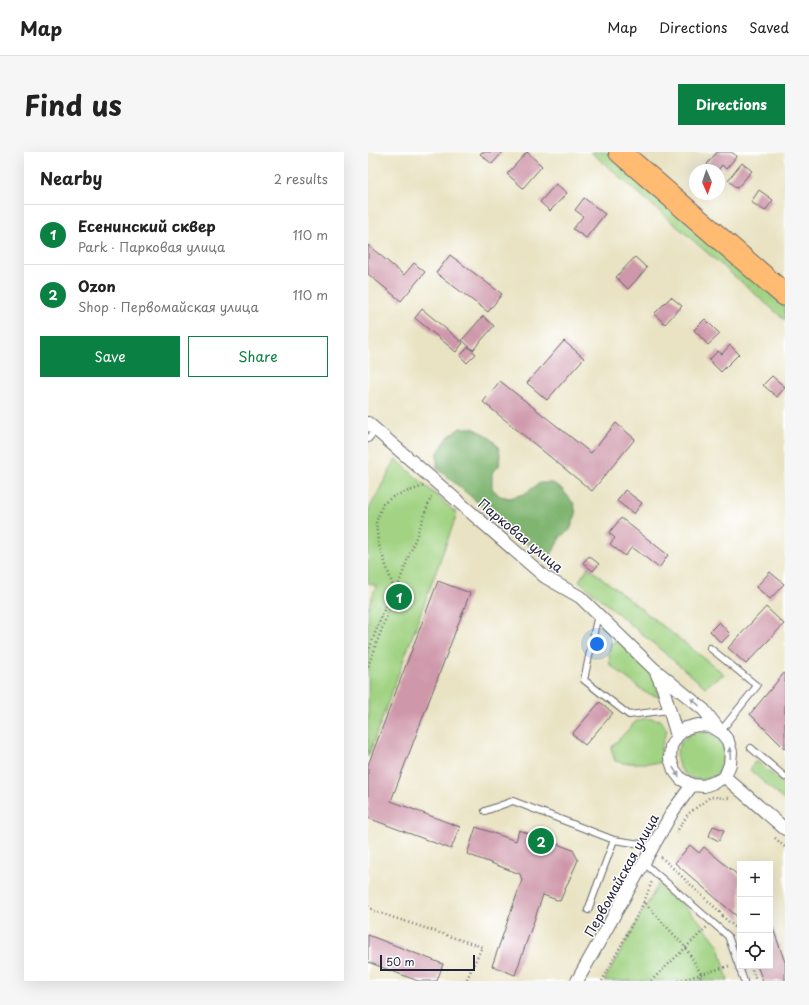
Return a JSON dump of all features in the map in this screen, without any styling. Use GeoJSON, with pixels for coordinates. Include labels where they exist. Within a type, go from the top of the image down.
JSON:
{"type":"FeatureCollection","features":[{"type":"Feature","properties":{"kind":"highway"},"geometry":{"type":"LineString","coordinates":[[620,152],[785,295]]}},
{"type":"Feature","properties":{"kind":"street","name":"Парковая улица"},"geometry":{"type":"LineString","coordinates":[[371,431],[436,482],[545,577],[580,596],[654,669],[704,710],[720,732]]}},
{"type":"Feature","properties":{"kind":"street","name":"Парковая улица"},"geometry":{"type":"LineString","coordinates":[[654,669],[662,688],[677,736]]}},
{"type":"Feature","properties":{"kind":"street"},"geometry":{"type":"LineString","coordinates":[[698,725],[710,726],[720,732],[728,741],[731,752],[730,764],[725,777],[704,786],[692,785],[681,779],[674,770],[670,758],[671,746],[677,736],[686,728],[698,725]]}},
{"type":"Feature","properties":{"kind":"street"},"geometry":{"type":"LineString","coordinates":[[725,777],[785,828]]}},
{"type":"Feature","properties":{"kind":"street","name":"Первомайская улица"},"geometry":{"type":"LineString","coordinates":[[577,981],[654,846],[672,811],[692,785]]}},
{"type":"Feature","properties":{"kind":"lane"},"geometry":{"type":"LineString","coordinates":[[598,614],[584,680],[629,715],[669,710]]}},
{"type":"Feature","properties":{"kind":"lane"},"geometry":{"type":"LineString","coordinates":[[710,648],[757,686],[720,732]]}},
{"type":"Feature","properties":{"kind":"lane"},"geometry":{"type":"LineString","coordinates":[[751,748],[785,777]]}},
{"type":"Feature","properties":{"kind":"lane"},"geometry":{"type":"LineString","coordinates":[[485,811],[513,801],[614,840],[654,846]]}},
{"type":"Feature","properties":{"kind":"lane"},"geometry":{"type":"LineString","coordinates":[[588,910],[614,840]]}},
{"type":"Feature","properties":{"kind":"lane"},"geometry":{"type":"LineString","coordinates":[[644,862],[728,936],[737,960]]}},
{"type":"Feature","properties":{"kind":"lane"},"geometry":{"type":"LineString","coordinates":[[740,969],[744,981]]}},
{"type":"Feature","properties":{"kind":"path"},"geometry":{"type":"LineString","coordinates":[[368,652],[393,586],[378,542],[376,522],[383,504],[394,496],[436,482]]}},
{"type":"Feature","properties":{"kind":"path"},"geometry":{"type":"LineString","coordinates":[[368,666],[436,482]]}},
{"type":"Feature","properties":{"kind":"path"},"geometry":{"type":"LineString","coordinates":[[673,838],[688,814],[710,797],[729,798],[735,803]]}},
{"type":"Feature","properties":{"kind":"path"},"geometry":{"type":"LineString","coordinates":[[774,837],[785,847]]}},
{"type":"Feature","properties":{"kind":"path"},"geometry":{"type":"LineString","coordinates":[[661,857],[665,851]]}},
{"type":"Feature","properties":{"kind":"path"},"geometry":{"type":"LineString","coordinates":[[602,981],[644,902],[686,948],[701,974],[700,981]]}},
{"type":"Feature","properties":{"kind":"path"},"geometry":{"type":"LineString","coordinates":[[368,906],[374,911],[482,947],[466,981]]}},
{"type":"Feature","properties":{"kind":"path"},"geometry":{"type":"LineString","coordinates":[[651,981],[712,922],[723,915],[737,931]]}},
{"type":"Feature","properties":{"kind":"path"},"geometry":{"type":"LineString","coordinates":[[678,981],[737,963]]}},
{"type":"Feature","properties":{"kind":"path"},"geometry":{"type":"LineString","coordinates":[[752,969],[756,981]]}},
{"type":"Feature","properties":{"kind":"green space"},"geometry":{"type":"Polygon","coordinates":[[[591,152],[607,152],[785,307],[785,320],[591,152]]]}},
{"type":"Feature","properties":{"kind":"green space"},"geometry":{"type":"Polygon","coordinates":[[[460,428],[473,428],[487,435],[498,446],[500,455],[499,466],[492,473],[492,488],[500,496],[510,498],[524,494],[540,483],[553,483],[562,489],[574,504],[576,514],[570,530],[561,536],[551,555],[544,558],[437,468],[437,454],[448,437],[460,428]]]}},
{"type":"Feature","properties":{"kind":"green space"},"geometry":{"type":"Polygon","coordinates":[[[396,459],[457,514],[368,757],[368,609],[376,586],[368,583],[368,511],[396,459]]]}},
{"type":"Feature","properties":{"kind":"green space"},"geometry":{"type":"Polygon","coordinates":[[[588,567],[724,674],[705,687],[579,581],[588,567]]]}},
{"type":"Feature","properties":{"kind":"green space"},"geometry":{"type":"Polygon","coordinates":[[[619,641],[651,671],[660,697],[646,693],[610,665],[609,654],[611,643],[619,641]]]}},
{"type":"Feature","properties":{"kind":"green space"},"geometry":{"type":"Polygon","coordinates":[[[645,718],[661,720],[667,730],[661,747],[662,761],[659,763],[623,763],[615,761],[611,748],[635,722],[645,718]]]}},
{"type":"Feature","properties":{"kind":"green space"},"geometry":{"type":"Polygon","coordinates":[[[696,732],[706,732],[715,736],[721,742],[725,751],[725,761],[721,770],[715,776],[706,780],[696,780],[687,776],[681,770],[677,761],[677,751],[681,742],[687,736],[696,732]]]}},
{"type":"Feature","properties":{"kind":"green space"},"geometry":{"type":"Polygon","coordinates":[[[756,760],[785,786],[785,801],[750,770],[756,760]]]}},
{"type":"Feature","properties":{"kind":"green space"},"geometry":{"type":"Polygon","coordinates":[[[659,883],[697,918],[719,946],[728,981],[604,981],[659,883]]]}},
{"type":"Feature","properties":{"kind":"building"},"geometry":{"type":"Polygon","coordinates":[[[482,152],[503,152],[492,164],[480,154],[482,152]]]}},
{"type":"Feature","properties":{"kind":"building"},"geometry":{"type":"Polygon","coordinates":[[[527,152],[542,166],[523,188],[507,174],[527,152]]]}},
{"type":"Feature","properties":{"kind":"building"},"geometry":{"type":"Polygon","coordinates":[[[717,152],[731,152],[737,156],[726,169],[725,164],[707,164],[717,152]]]}},
{"type":"Feature","properties":{"kind":"building"},"geometry":{"type":"Polygon","coordinates":[[[742,163],[752,171],[737,188],[728,180],[742,163]]]}},
{"type":"Feature","properties":{"kind":"building"},"geometry":{"type":"Polygon","coordinates":[[[556,184],[567,193],[550,211],[540,202],[556,184]]]}},
{"type":"Feature","properties":{"kind":"building"},"geometry":{"type":"Polygon","coordinates":[[[759,190],[773,200],[765,211],[751,202],[759,190]]]}},
{"type":"Feature","properties":{"kind":"building"},"geometry":{"type":"Polygon","coordinates":[[[584,198],[605,214],[586,238],[573,229],[583,216],[575,210],[584,198]]]}},
{"type":"Feature","properties":{"kind":"building"},"geometry":{"type":"Polygon","coordinates":[[[368,245],[404,275],[414,263],[425,272],[401,301],[368,274],[368,245]]]}},
{"type":"Feature","properties":{"kind":"building"},"geometry":{"type":"Polygon","coordinates":[[[450,255],[502,294],[488,312],[436,273],[450,255]]]}},
{"type":"Feature","properties":{"kind":"building"},"geometry":{"type":"Polygon","coordinates":[[[635,257],[647,268],[628,289],[616,277],[635,257]]]}},
{"type":"Feature","properties":{"kind":"building"},"geometry":{"type":"Polygon","coordinates":[[[671,297],[682,306],[665,324],[654,314],[671,297]]]}},
{"type":"Feature","properties":{"kind":"building"},"geometry":{"type":"Polygon","coordinates":[[[422,309],[463,343],[456,352],[415,318],[422,309]]]}},
{"type":"Feature","properties":{"kind":"building"},"geometry":{"type":"Polygon","coordinates":[[[483,316],[494,326],[473,350],[462,340],[483,316]]]}},
{"type":"Feature","properties":{"kind":"building"},"geometry":{"type":"Polygon","coordinates":[[[705,319],[720,334],[708,345],[694,330],[705,319]]]}},
{"type":"Feature","properties":{"kind":"building"},"geometry":{"type":"Polygon","coordinates":[[[564,341],[584,358],[547,400],[527,383],[564,341]]]}},
{"type":"Feature","properties":{"kind":"building"},"geometry":{"type":"Polygon","coordinates":[[[730,345],[739,354],[721,372],[709,360],[718,351],[722,354],[730,345]]]}},
{"type":"Feature","properties":{"kind":"building"},"geometry":{"type":"Polygon","coordinates":[[[468,347],[476,354],[467,363],[460,356],[468,347]]]}},
{"type":"Feature","properties":{"kind":"building"},"geometry":{"type":"Polygon","coordinates":[[[772,376],[785,387],[777,397],[763,385],[772,376]]]}},
{"type":"Feature","properties":{"kind":"building"},"geometry":{"type":"Polygon","coordinates":[[[500,381],[591,453],[616,423],[635,439],[592,491],[483,402],[500,381]]]}},
{"type":"Feature","properties":{"kind":"building"},"geometry":{"type":"Polygon","coordinates":[[[625,490],[642,503],[634,514],[617,501],[625,490]]]}},
{"type":"Feature","properties":{"kind":"building"},"geometry":{"type":"Polygon","coordinates":[[[621,518],[668,555],[659,568],[632,547],[625,556],[610,544],[615,538],[609,533],[621,518]]]}},
{"type":"Feature","properties":{"kind":"building"},"geometry":{"type":"Polygon","coordinates":[[[589,556],[599,564],[593,571],[583,563],[589,556]]]}},
{"type":"Feature","properties":{"kind":"building"},"geometry":{"type":"Polygon","coordinates":[[[770,572],[784,584],[770,599],[756,587],[770,572]]]}},
{"type":"Feature","properties":{"kind":"building"},"geometry":{"type":"Polygon","coordinates":[[[438,581],[470,593],[391,801],[460,827],[451,849],[368,818],[368,765],[438,581]]]}},
{"type":"Feature","properties":{"kind":"building"},"geometry":{"type":"Polygon","coordinates":[[[766,607],[784,624],[746,664],[728,648],[766,607]]]}},
{"type":"Feature","properties":{"kind":"building"},"geometry":{"type":"Polygon","coordinates":[[[719,622],[730,634],[721,643],[710,631],[719,622]]]}},
{"type":"Feature","properties":{"kind":"building"},"geometry":{"type":"Polygon","coordinates":[[[785,672],[785,749],[750,714],[785,672]]]}},
{"type":"Feature","properties":{"kind":"building"},"geometry":{"type":"Polygon","coordinates":[[[600,702],[613,713],[585,745],[572,734],[600,702]]]}},
{"type":"Feature","properties":{"kind":"building"},"geometry":{"type":"Polygon","coordinates":[[[713,826],[724,830],[719,841],[709,836],[713,826]]]}},
{"type":"Feature","properties":{"kind":"building"},"geometry":{"type":"Polygon","coordinates":[[[476,827],[516,841],[519,830],[573,850],[578,860],[560,901],[543,895],[515,975],[492,966],[522,880],[520,874],[467,854],[476,827]]]}},
{"type":"Feature","properties":{"kind":"building"},"geometry":{"type":"Polygon","coordinates":[[[690,845],[699,853],[704,847],[737,874],[737,916],[675,863],[690,845]]]}},
{"type":"Feature","properties":{"kind":"building"},"geometry":{"type":"Polygon","coordinates":[[[773,928],[785,962],[785,981],[763,981],[758,969],[773,969],[773,928]]]}},
{"type":"Feature","properties":{"kind":"building"},"geometry":{"type":"Polygon","coordinates":[[[368,935],[443,964],[437,981],[418,981],[368,962],[368,935]]]}},
{"type":"Feature","properties":{"kind":"place","name":"Есенинский сквер"},"geometry":{"type":"Point","coordinates":[399,597]}},
{"type":"Feature","properties":{"kind":"place","name":"Ozon"},"geometry":{"type":"Point","coordinates":[541,841]}}]}
